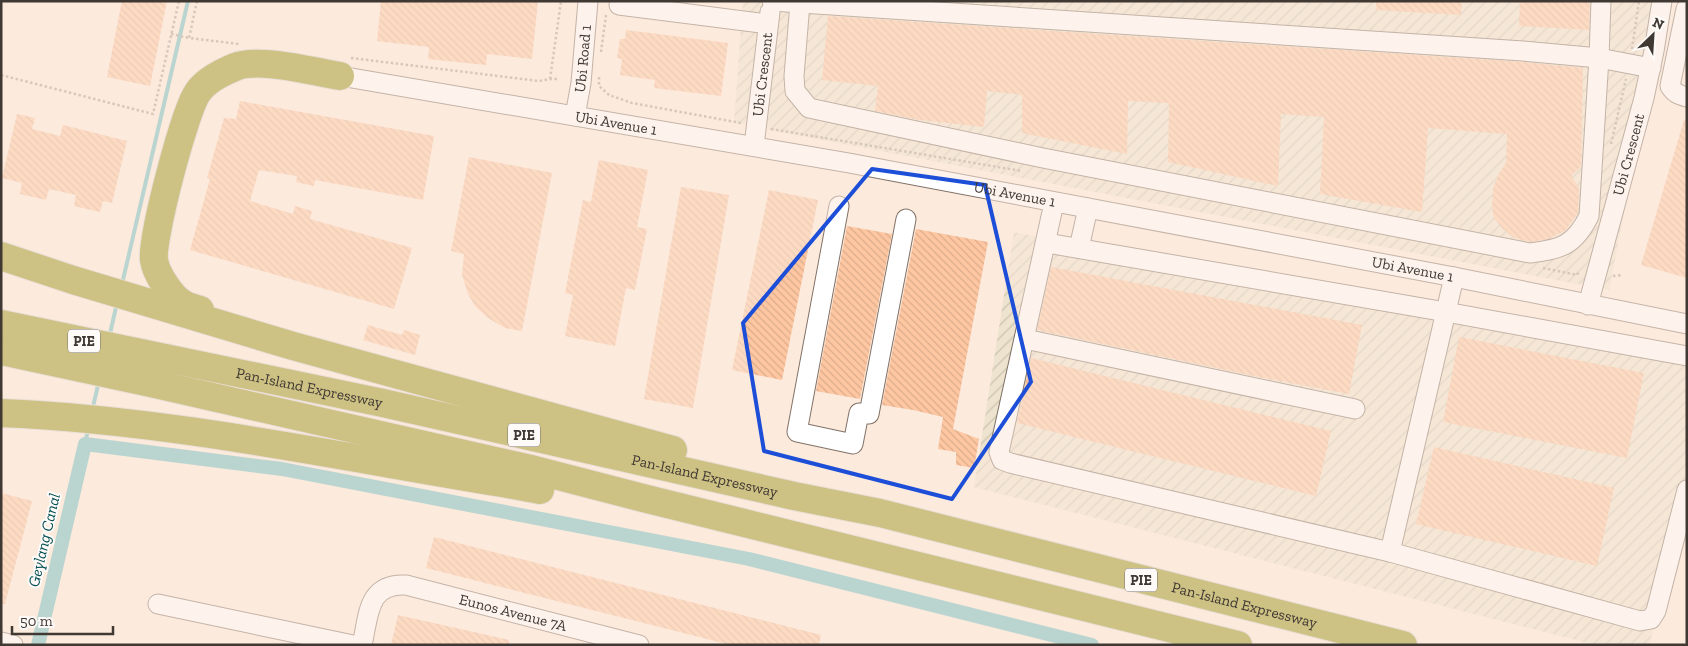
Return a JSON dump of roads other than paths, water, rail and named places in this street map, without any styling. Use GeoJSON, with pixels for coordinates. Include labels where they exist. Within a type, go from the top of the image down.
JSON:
{"type":"FeatureCollection","features":[{"type":"Feature","properties":{"kind":"highway"},"geometry":{"type":"LineString","coordinates":[[293,346],[182,303],[161,280],[154,259],[158,225],[189,110],[198,91],[214,77],[237,65],[265,63],[346,67]]}},
{"type":"Feature","properties":{"kind":"highway"},"geometry":{"type":"LineString","coordinates":[[1,256],[21,264],[293,346],[709,460],[880,513]]}},
{"type":"Feature","properties":{"kind":"highway","name":"Pan-Island Expressway"},"geometry":{"type":"LineString","coordinates":[[1,324],[383,403],[776,492],[880,513],[1403,645]]}},
{"type":"Feature","properties":{"kind":"highway","name":"Pan-Island Expressway"},"geometry":{"type":"LineString","coordinates":[[1,352],[151,383],[535,470],[1238,645]]}},
{"type":"Feature","properties":{"kind":"highway"},"geometry":{"type":"LineString","coordinates":[[1,413],[90,418],[215,435],[502,482],[617,506],[647,499]]}},
{"type":"Feature","properties":{"kind":"street","name":"Ubi Road 1"},"geometry":{"type":"LineString","coordinates":[[575,116],[581,83],[588,1]]}},
{"type":"Feature","properties":{"kind":"street"},"geometry":{"type":"LineString","coordinates":[[772,1],[830,3],[1524,51],[1599,58],[1651,68]]}},
{"type":"Feature","properties":{"kind":"street","name":"Ubi Crescent"},"geometry":{"type":"LineString","coordinates":[[754,146],[772,1]]}},
{"type":"Feature","properties":{"kind":"street"},"geometry":{"type":"LineString","coordinates":[[800,3],[794,76],[795,91],[809,108],[1043,158],[1530,253],[1554,250],[1572,241],[1582,231],[1589,216],[1601,1]]}},
{"type":"Feature","properties":{"kind":"street"},"geometry":{"type":"LineString","coordinates":[[1662,3],[1687,9],[1670,86],[1680,96],[1687,97]]}},
{"type":"Feature","properties":{"kind":"street","name":"Ubi Crescent"},"geometry":{"type":"LineString","coordinates":[[1588,304],[1651,68],[1662,3]]}},
{"type":"Feature","properties":{"kind":"street"},"geometry":{"type":"LineString","coordinates":[[613,8],[768,24]]}},
{"type":"Feature","properties":{"kind":"street","name":"Ubi Avenue 1"},"geometry":{"type":"LineString","coordinates":[[346,67],[575,116],[754,146],[1088,208],[1454,277],[1687,324]]}},
{"type":"Feature","properties":{"kind":"street"},"geometry":{"type":"LineString","coordinates":[[1054,203],[1047,243],[1000,452],[1002,460],[1390,552],[1640,621],[1651,619],[1656,611],[1687,490]]}},
{"type":"Feature","properties":{"kind":"street"},"geometry":{"type":"LineString","coordinates":[[838,206],[797,432],[853,444],[859,413],[869,414],[906,220]]}},
{"type":"Feature","properties":{"kind":"street"},"geometry":{"type":"LineString","coordinates":[[1079,248],[1088,208]]}},
{"type":"Feature","properties":{"kind":"street"},"geometry":{"type":"LineString","coordinates":[[1047,243],[1687,356]]}},
{"type":"Feature","properties":{"kind":"street"},"geometry":{"type":"LineString","coordinates":[[1390,552],[1454,277]]}},
{"type":"Feature","properties":{"kind":"street"},"geometry":{"type":"LineString","coordinates":[[1025,340],[1355,409]]}},
{"type":"Feature","properties":{"kind":"street","name":"Eunos Avenue 7A"},"geometry":{"type":"LineString","coordinates":[[362,645],[372,603],[377,594],[394,584],[406,585],[570,636],[639,645]]}},
{"type":"Feature","properties":{"kind":"street"},"geometry":{"type":"LineString","coordinates":[[158,604],[353,645]]}},
{"type":"Feature","properties":{"kind":"street"},"geometry":{"type":"LineString","coordinates":[[1,642],[13,645]]}},
{"type":"Feature","properties":{"kind":"waterway"},"geometry":{"type":"LineString","coordinates":[[122,284],[188,1]]}},
{"type":"Feature","properties":{"kind":"waterway"},"geometry":{"type":"LineString","coordinates":[[109,338],[117,303]]}},
{"type":"Feature","properties":{"kind":"waterway"},"geometry":{"type":"LineString","coordinates":[[92,411],[99,381]]}},
{"type":"Feature","properties":{"kind":"waterway"},"geometry":{"type":"LineString","coordinates":[[85,444],[88,430]]}},
{"type":"Feature","properties":{"kind":"waterway","name":"Geylang Canal"},"geometry":{"type":"LineString","coordinates":[[38,645],[85,444],[282,469],[749,559],[1092,645]]}}]}
